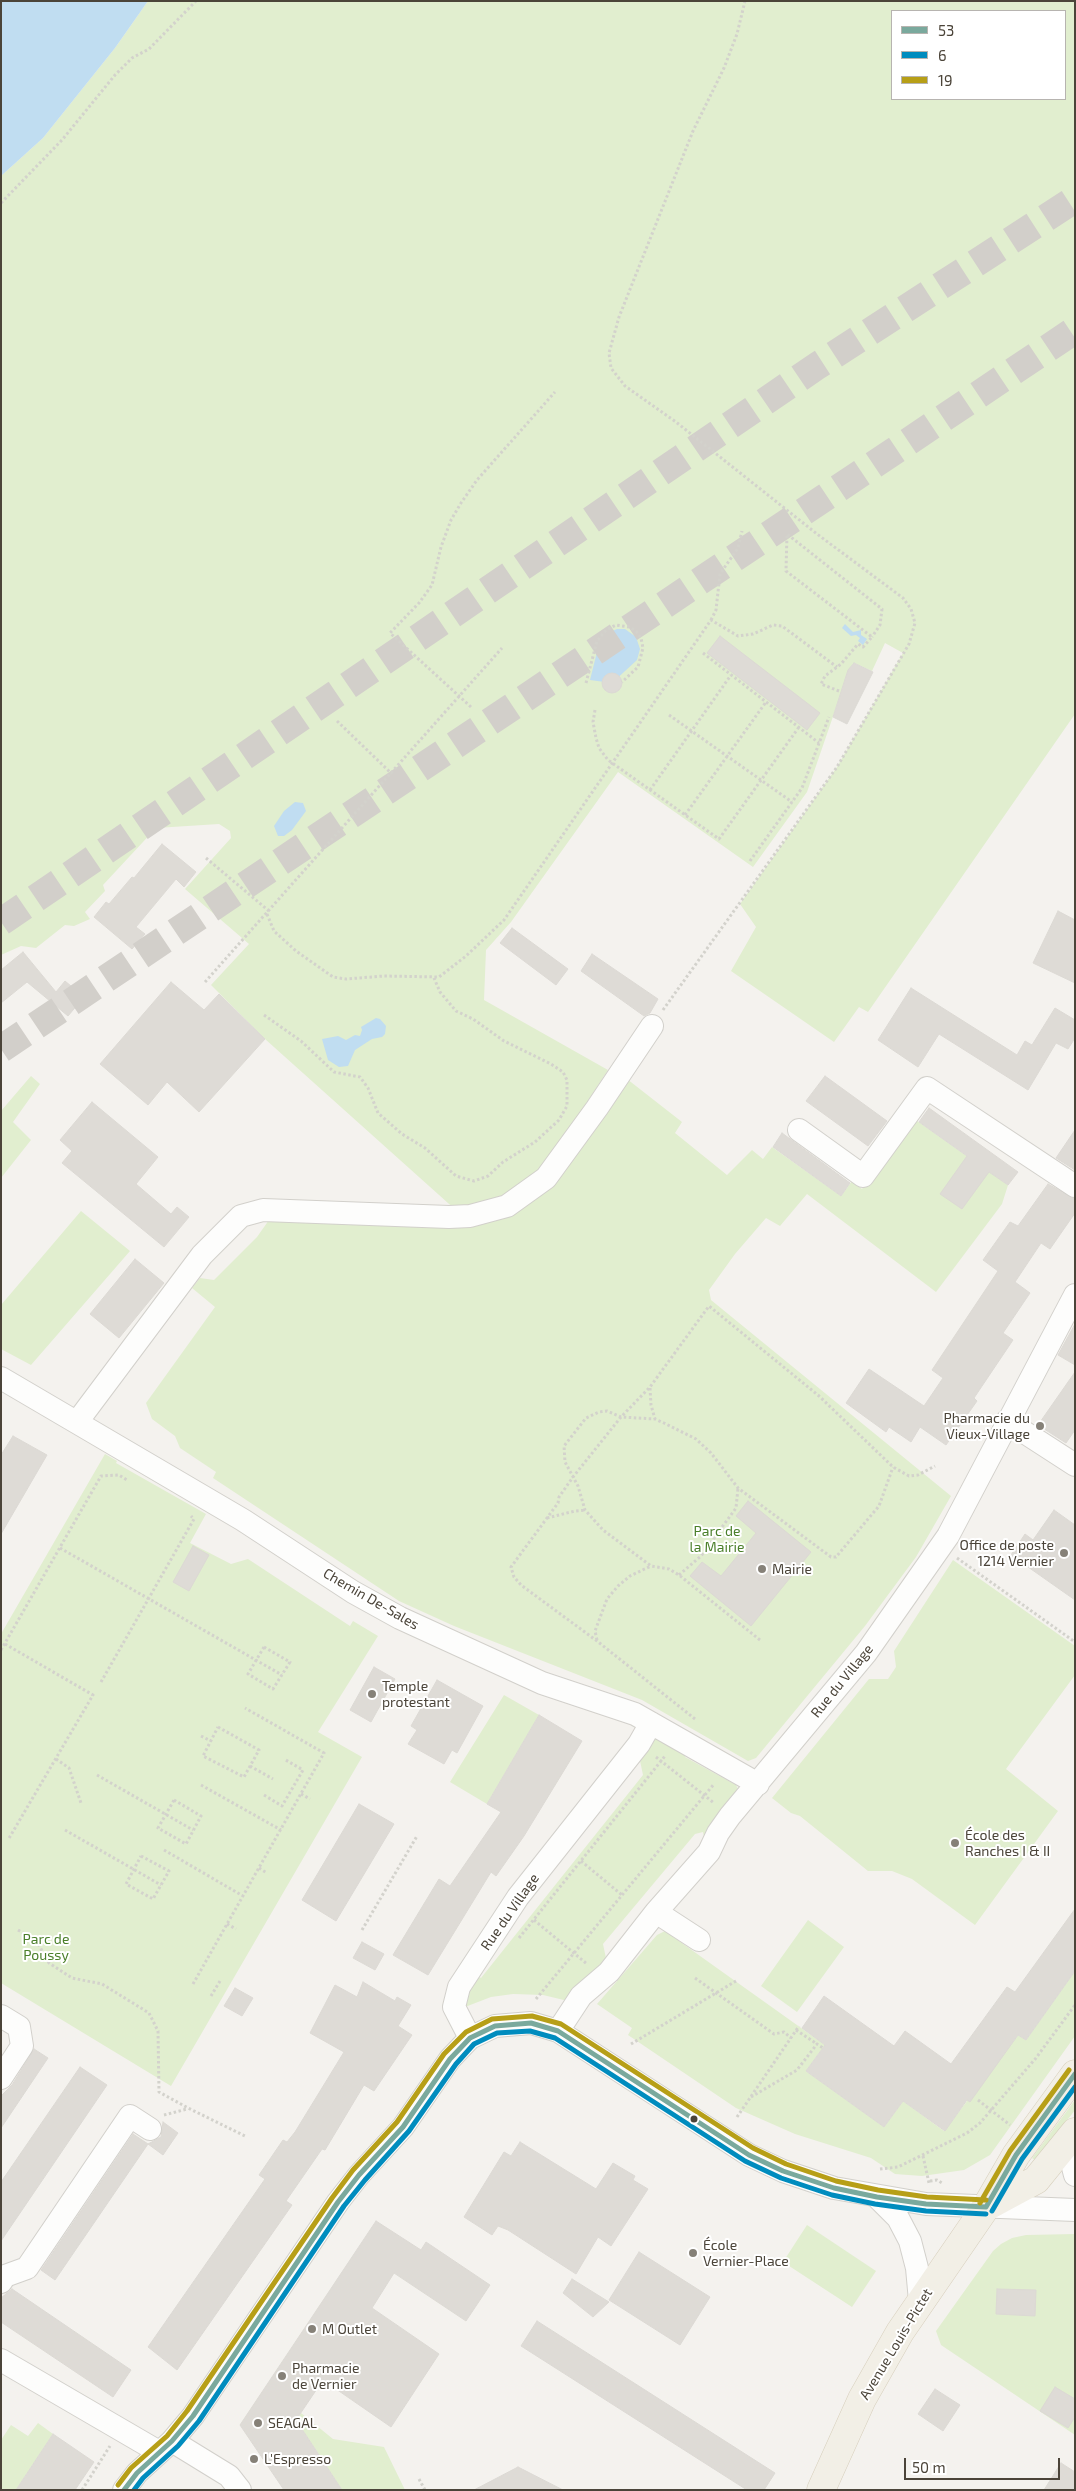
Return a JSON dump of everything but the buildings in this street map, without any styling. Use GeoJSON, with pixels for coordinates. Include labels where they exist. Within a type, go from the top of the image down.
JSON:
{"type":"FeatureCollection","features":[{"type":"Feature","properties":{"kind":"main road","name":"Avenue Louis-Pictet"},"geometry":{"type":"LineString","coordinates":[[821,2490],[862,2399],[920,2301],[986,2207],[1016,2154],[1075,2074]]}},
{"type":"Feature","properties":{"kind":"main road"},"geometry":{"type":"LineString","coordinates":[[986,2207],[1036,2180],[1072,2135]]}},
{"type":"Feature","properties":{"kind":"street"},"geometry":{"type":"LineString","coordinates":[[77,1422],[202,1254],[241,1216],[263,1210],[449,1217],[470,1216],[507,1206],[546,1178],[597,1108],[652,1026]]}},
{"type":"Feature","properties":{"kind":"street"},"geometry":{"type":"LineString","coordinates":[[799,1130],[863,1176],[927,1088],[1075,1186]]}},
{"type":"Feature","properties":{"kind":"street","name":"Rue du Village"},"geometry":{"type":"LineString","coordinates":[[558,2031],[581,1996],[609,1972],[656,1912],[709,1852],[718,1833],[866,1653],[944,1541],[1075,1295]]}},
{"type":"Feature","properties":{"kind":"street","name":"Chemin De-Sales"},"geometry":{"type":"LineString","coordinates":[[1,1378],[243,1520],[353,1592],[400,1618],[542,1683],[635,1714],[758,1784]]}},
{"type":"Feature","properties":{"kind":"street"},"geometry":{"type":"LineString","coordinates":[[1007,1421],[1075,1465]]}},
{"type":"Feature","properties":{"kind":"street","name":"Rue du Village"},"geometry":{"type":"LineString","coordinates":[[470,2038],[454,2007],[459,1986],[518,1897],[639,1744],[651,1723]]}},
{"type":"Feature","properties":{"kind":"street"},"geometry":{"type":"LineString","coordinates":[[656,1912],[699,1940]]}},
{"type":"Feature","properties":{"kind":"street"},"geometry":{"type":"LineString","coordinates":[[1,2016],[19,2027],[22,2046],[1,2078]]}},
{"type":"Feature","properties":{"kind":"street"},"geometry":{"type":"LineString","coordinates":[[124,2490],[137,2473],[166,2447],[193,2416],[338,2202],[359,2174],[403,2127],[450,2060],[470,2038],[495,2026],[509,2023],[531,2023],[558,2031],[749,2155],[783,2171],[834,2188],[877,2198],[926,2204],[1075,2210]]}},
{"type":"Feature","properties":{"kind":"street"},"geometry":{"type":"LineString","coordinates":[[1,2282],[5,2276],[27,2268],[130,2116],[150,2129]]}},
{"type":"Feature","properties":{"kind":"street"},"geometry":{"type":"LineString","coordinates":[[1072,2135],[1070,2156],[1075,2175]]}},
{"type":"Feature","properties":{"kind":"street"},"geometry":{"type":"LineString","coordinates":[[877,2198],[898,2218],[910,2241],[914,2253],[920,2301]]}},
{"type":"Feature","properties":{"kind":"street"},"geometry":{"type":"LineString","coordinates":[[1,2360],[166,2447],[229,2476],[240,2490]]}},
{"type":"Feature","properties":{"kind":"path"},"geometry":{"type":"LineString","coordinates":[[1,202],[62,140],[115,75],[132,58],[149,49],[196,1]]}},
{"type":"Feature","properties":{"kind":"path"},"geometry":{"type":"LineString","coordinates":[[652,1026],[837,767],[909,644],[915,623],[911,609],[902,598],[817,534],[714,451],[625,386],[611,368],[609,353],[619,317],[694,131],[724,68],[737,34],[745,1]]}},
{"type":"Feature","properties":{"kind":"path"},"geometry":{"type":"LineString","coordinates":[[471,707],[390,632],[419,603],[432,585],[451,520],[461,503],[484,472],[555,392]]}},
{"type":"Feature","properties":{"kind":"path"},"geometry":{"type":"LineString","coordinates":[[206,858],[268,912],[274,930],[296,951],[333,977],[346,979],[384,976],[434,978],[443,974],[466,956],[504,920],[711,620],[716,610],[720,574],[738,548],[742,531]]}},
{"type":"Feature","properties":{"kind":"path"},"geometry":{"type":"LineString","coordinates":[[839,691],[821,684],[825,676],[837,667],[858,644],[863,647],[872,637],[880,625],[882,609],[787,534],[786,570],[872,637]]}},
{"type":"Feature","properties":{"kind":"path"},"geometry":{"type":"LineString","coordinates":[[711,620],[738,636],[753,634],[773,625],[782,626],[837,667]]}},
{"type":"Feature","properties":{"kind":"path"},"geometry":{"type":"LineString","coordinates":[[586,683],[597,641],[606,630],[616,625],[629,627],[636,631],[641,638],[644,648],[638,667],[622,682]]}},
{"type":"Feature","properties":{"kind":"path"},"geometry":{"type":"LineString","coordinates":[[205,982],[392,774],[502,648]]}},
{"type":"Feature","properties":{"kind":"path"},"geometry":{"type":"LineString","coordinates":[[703,653],[819,743]]}},
{"type":"Feature","properties":{"kind":"path"},"geometry":{"type":"LineString","coordinates":[[650,790],[732,675]]}},
{"type":"Feature","properties":{"kind":"path"},"geometry":{"type":"LineString","coordinates":[[685,815],[766,702]]}},
{"type":"Feature","properties":{"kind":"path"},"geometry":{"type":"LineString","coordinates":[[595,710],[594,730],[597,743],[604,756],[719,839],[799,727]]}},
{"type":"Feature","properties":{"kind":"path"},"geometry":{"type":"LineString","coordinates":[[669,715],[792,802]]}},
{"type":"Feature","properties":{"kind":"path"},"geometry":{"type":"LineString","coordinates":[[750,861],[802,788],[829,717]]}},
{"type":"Feature","properties":{"kind":"path"},"geometry":{"type":"LineString","coordinates":[[337,721],[392,774]]}},
{"type":"Feature","properties":{"kind":"path"},"geometry":{"type":"LineString","coordinates":[[264,1015],[301,1042],[334,1072],[360,1077],[368,1088],[378,1113],[402,1134],[425,1148],[456,1176],[474,1180],[488,1176],[503,1162],[535,1142],[559,1120],[566,1106],[567,1080],[563,1072],[551,1064],[504,1041],[474,1020],[456,1011],[440,992],[434,978]]}},
{"type":"Feature","properties":{"kind":"path"},"geometry":{"type":"LineString","coordinates":[[695,1719],[598,1641],[522,1585],[514,1577],[512,1567],[573,1477],[621,1417],[650,1387],[709,1306],[819,1396],[893,1467],[909,1476],[918,1475],[935,1466]]}},
{"type":"Feature","properties":{"kind":"path"},"geometry":{"type":"LineString","coordinates":[[650,1387],[651,1405],[655,1419]]}},
{"type":"Feature","properties":{"kind":"path"},"geometry":{"type":"LineString","coordinates":[[760,1640],[679,1575],[669,1569],[651,1566],[603,1530],[585,1510],[573,1477],[565,1462],[564,1446],[576,1430],[586,1418],[599,1412],[607,1411],[621,1417],[655,1419],[682,1430],[696,1439],[711,1453],[738,1488],[831,1558],[836,1557],[879,1506],[893,1467]]}},
{"type":"Feature","properties":{"kind":"path"},"geometry":{"type":"LineString","coordinates":[[1,1650],[101,1476],[119,1475],[135,1484]]}},
{"type":"Feature","properties":{"kind":"path"},"geometry":{"type":"LineString","coordinates":[[679,1575],[701,1556],[736,1508],[738,1488]]}},
{"type":"Feature","properties":{"kind":"path"},"geometry":{"type":"LineString","coordinates":[[547,1518],[575,1510],[585,1510]]}},
{"type":"Feature","properties":{"kind":"path"},"geometry":{"type":"LineString","coordinates":[[101,1682],[194,1519],[185,1512]]}},
{"type":"Feature","properties":{"kind":"path"},"geometry":{"type":"LineString","coordinates":[[944,1541],[1075,1642]]}},
{"type":"Feature","properties":{"kind":"path"},"geometry":{"type":"LineString","coordinates":[[60,1548],[282,1675]]}},
{"type":"Feature","properties":{"kind":"path"},"geometry":{"type":"LineString","coordinates":[[598,1641],[595,1631],[607,1599],[630,1576],[651,1566]]}},
{"type":"Feature","properties":{"kind":"path"},"geometry":{"type":"LineString","coordinates":[[5,1644],[93,1695],[8,1840]]}},
{"type":"Feature","properties":{"kind":"path"},"geometry":{"type":"LineString","coordinates":[[264,1647],[290,1662],[282,1675],[274,1689],[248,1674],[264,1647]]}},
{"type":"Feature","properties":{"kind":"path"},"geometry":{"type":"LineString","coordinates":[[193,1984],[324,1754],[245,1708]]}},
{"type":"Feature","properties":{"kind":"path"},"geometry":{"type":"LineString","coordinates":[[218,1728],[259,1750],[244,1777],[203,1756],[211,1741],[218,1728]]}},
{"type":"Feature","properties":{"kind":"path"},"geometry":{"type":"LineString","coordinates":[[201,1736],[211,1741]]}},
{"type":"Feature","properties":{"kind":"path"},"geometry":{"type":"LineString","coordinates":[[516,1942],[679,1738]]}},
{"type":"Feature","properties":{"kind":"path"},"geometry":{"type":"LineString","coordinates":[[650,1752],[719,1807]]}},
{"type":"Feature","properties":{"kind":"path"},"geometry":{"type":"LineString","coordinates":[[56,1759],[70,1768],[81,1803]]}},
{"type":"Feature","properties":{"kind":"path"},"geometry":{"type":"LineString","coordinates":[[264,1795],[282,1806],[303,1770],[284,1760]]}},
{"type":"Feature","properties":{"kind":"path"},"geometry":{"type":"LineString","coordinates":[[250,1766],[273,1779]]}},
{"type":"Feature","properties":{"kind":"path"},"geometry":{"type":"LineString","coordinates":[[97,1775],[193,1830]]}},
{"type":"Feature","properties":{"kind":"path"},"geometry":{"type":"LineString","coordinates":[[536,1999],[715,1783]]}},
{"type":"Feature","properties":{"kind":"path"},"geometry":{"type":"LineString","coordinates":[[201,1785],[280,1830]]}},
{"type":"Feature","properties":{"kind":"path"},"geometry":{"type":"LineString","coordinates":[[301,1794],[310,1798]]}},
{"type":"Feature","properties":{"kind":"path"},"geometry":{"type":"LineString","coordinates":[[174,1800],[201,1816],[193,1830],[186,1844],[158,1828],[174,1800]]}},
{"type":"Feature","properties":{"kind":"path"},"geometry":{"type":"LineString","coordinates":[[65,1830],[162,1885]]}},
{"type":"Feature","properties":{"kind":"path"},"geometry":{"type":"LineString","coordinates":[[362,1930],[417,1836]]}},
{"type":"Feature","properties":{"kind":"path"},"geometry":{"type":"LineString","coordinates":[[164,1850],[243,1896]]}},
{"type":"Feature","properties":{"kind":"path"},"geometry":{"type":"LineString","coordinates":[[142,1856],[169,1871],[162,1885],[154,1899],[126,1884],[142,1856]]}},
{"type":"Feature","properties":{"kind":"path"},"geometry":{"type":"LineString","coordinates":[[581,1861],[622,1895]]}},
{"type":"Feature","properties":{"kind":"path"},"geometry":{"type":"LineString","coordinates":[[259,1868],[267,1872]]}},
{"type":"Feature","properties":{"kind":"path"},"geometry":{"type":"LineString","coordinates":[[534,1920],[592,1968]]}},
{"type":"Feature","properties":{"kind":"path"},"geometry":{"type":"LineString","coordinates":[[227,1924],[236,1929]]}},
{"type":"Feature","properties":{"kind":"path"},"geometry":{"type":"LineString","coordinates":[[18,1930],[37,1942],[49,1963],[72,1978],[102,1984],[149,2013],[158,2031],[159,2092],[245,2136]]}},
{"type":"Feature","properties":{"kind":"path"},"geometry":{"type":"LineString","coordinates":[[695,1978],[774,2034],[784,2032],[791,2038]]}},
{"type":"Feature","properties":{"kind":"path"},"geometry":{"type":"LineString","coordinates":[[211,1996],[220,1981]]}},
{"type":"Feature","properties":{"kind":"path"},"geometry":{"type":"LineString","coordinates":[[631,2044],[736,1981]]}},
{"type":"Feature","properties":{"kind":"path"},"geometry":{"type":"LineString","coordinates":[[880,2169],[898,2167],[967,2133],[991,2110],[1036,2058],[1075,2005]]}},
{"type":"Feature","properties":{"kind":"path"},"geometry":{"type":"LineString","coordinates":[[737,2117],[748,2098],[799,2026]]}},
{"type":"Feature","properties":{"kind":"path"},"geometry":{"type":"LineString","coordinates":[[796,2030],[823,2048]]}},
{"type":"Feature","properties":{"kind":"path"},"geometry":{"type":"LineString","coordinates":[[748,2098],[797,2070],[817,2044]]}},
{"type":"Feature","properties":{"kind":"path"},"geometry":{"type":"LineString","coordinates":[[978,2100],[1014,2129]]}},
{"type":"Feature","properties":{"kind":"path"},"geometry":{"type":"LineString","coordinates":[[923,2156],[930,2181],[937,2180]]}},
{"type":"Feature","properties":{"kind":"path"},"geometry":{"type":"LineString","coordinates":[[82,2490],[113,2442]]}},
{"type":"Feature","properties":{"kind":"path"},"geometry":{"type":"LineString","coordinates":[[419,2479],[425,2490]]}},
{"type":"Feature","properties":{"kind":"green space"},"geometry":{"type":"Polygon","coordinates":[[[148,1],[1075,1],[1075,714],[868,1012],[859,1007],[834,1042],[731,971],[756,927],[740,904],[837,767],[903,653],[885,643],[872,671],[854,663],[849,670],[807,792],[753,867],[618,772],[511,922],[486,950],[484,1000],[608,1070],[540,1174],[502,1201],[458,1212],[265,1039],[211,985],[249,944],[185,889],[231,838],[230,831],[219,824],[156,828],[103,885],[105,891],[85,912],[90,919],[74,926],[65,925],[36,948],[21,946],[1,955],[1,176],[43,138],[115,48],[148,1]]]}},
{"type":"Feature","properties":{"kind":"green space"},"geometry":{"type":"Polygon","coordinates":[[[31,1076],[40,1084],[13,1122],[31,1140],[1,1178],[1,1111],[31,1076]]]}},
{"type":"Feature","properties":{"kind":"green space","name":"Parc de la Mairie"},"geometry":{"type":"Polygon","coordinates":[[[627,1079],[682,1122],[675,1133],[727,1175],[752,1150],[763,1159],[772,1147],[841,1196],[852,1181],[862,1189],[913,1118],[1008,1185],[1002,1204],[936,1292],[807,1194],[780,1226],[766,1218],[735,1254],[709,1290],[711,1300],[951,1496],[916,1557],[865,1626],[756,1758],[748,1761],[642,1700],[454,1626],[399,1601],[213,1478],[216,1472],[180,1448],[175,1436],[152,1419],[146,1403],[215,1307],[192,1288],[200,1278],[214,1280],[257,1237],[269,1220],[496,1216],[627,1079]]]}},
{"type":"Feature","properties":{"kind":"green space"},"geometry":{"type":"Polygon","coordinates":[[[81,1211],[130,1251],[31,1365],[1,1349],[1,1305],[81,1211]]]}},
{"type":"Feature","properties":{"kind":"green space","name":"Parc de Poussy"},"geometry":{"type":"Polygon","coordinates":[[[105,1454],[117,1461],[116,1463],[206,1514],[190,1543],[231,1564],[248,1559],[350,1626],[353,1621],[378,1636],[318,1732],[362,1757],[171,2086],[1,1983],[1,1634],[105,1454]]]}},
{"type":"Feature","properties":{"kind":"green space"},"geometry":{"type":"Polygon","coordinates":[[[953,1560],[1075,1646],[1075,1675],[1006,1769],[1058,1811],[975,1925],[912,1879],[892,1871],[868,1871],[800,1816],[791,1813],[772,1798],[869,1679],[888,1679],[896,1667],[894,1651],[953,1560]]]}},
{"type":"Feature","properties":{"kind":"green space"},"geometry":{"type":"Polygon","coordinates":[[[504,1695],[539,1715],[487,1804],[450,1782],[504,1695]]]}},
{"type":"Feature","properties":{"kind":"green space"},"geometry":{"type":"Polygon","coordinates":[[[657,1737],[686,1754],[685,1757],[736,1785],[738,1789],[738,1793],[705,1842],[703,1832],[695,1834],[603,1944],[607,1963],[568,2001],[543,1995],[513,1994],[491,1997],[465,2007],[465,2000],[476,1975],[481,1978],[643,1775],[639,1756],[649,1742],[657,1737]]]}},
{"type":"Feature","properties":{"kind":"green space"},"geometry":{"type":"Polygon","coordinates":[[[808,1920],[844,1947],[797,2012],[761,1986],[808,1920]]]}},
{"type":"Feature","properties":{"kind":"green space"},"geometry":{"type":"Polygon","coordinates":[[[665,1931],[825,2045],[806,2071],[884,2127],[903,2101],[944,2131],[1018,2035],[1026,2040],[1075,1971],[1075,2036],[990,2155],[964,2170],[922,2176],[895,2174],[871,2158],[795,2134],[736,2108],[628,2035],[632,2028],[597,2004],[657,1935],[665,1931]]]}},
{"type":"Feature","properties":{"kind":"green space"},"geometry":{"type":"Polygon","coordinates":[[[1075,2100],[1075,2110],[1036,2161],[1032,2158],[1075,2100]]]}},
{"type":"Feature","properties":{"kind":"green space"},"geometry":{"type":"Polygon","coordinates":[[[807,2225],[876,2271],[852,2307],[783,2262],[807,2225]]]}},
{"type":"Feature","properties":{"kind":"green space"},"geometry":{"type":"Polygon","coordinates":[[[1075,2234],[1075,2435],[941,2345],[936,2331],[993,2251],[1001,2244],[1012,2238],[1026,2235],[1075,2234]]]}},
{"type":"Feature","properties":{"kind":"green space"},"geometry":{"type":"Polygon","coordinates":[[[301,2413],[333,2439],[384,2447],[405,2490],[342,2490],[296,2420],[301,2413]]]}},
{"type":"Feature","properties":{"kind":"green space"},"geometry":{"type":"Polygon","coordinates":[[[38,2423],[53,2434],[16,2490],[1,2490],[1,2440],[11,2425],[28,2436],[38,2423]]]}},
{"type":"Feature","properties":{"kind":"water"},"geometry":{"type":"Polygon","coordinates":[[[1,1],[148,1],[115,48],[43,138],[1,176],[1,1]]]}},
{"type":"Feature","properties":{"kind":"water"},"geometry":{"type":"Polygon","coordinates":[[[845,624],[853,632],[861,630],[861,635],[867,639],[863,645],[858,641],[860,638],[856,635],[851,636],[842,628],[845,624]]]}},
{"type":"Feature","properties":{"kind":"water"},"geometry":{"type":"Polygon","coordinates":[[[617,629],[625,629],[636,637],[640,649],[637,660],[612,683],[590,680],[599,644],[608,633],[617,629]]]}},
{"type":"Feature","properties":{"kind":"water"},"geometry":{"type":"Polygon","coordinates":[[[295,802],[303,803],[306,811],[292,830],[284,836],[278,836],[274,826],[284,811],[295,802]]]}},
{"type":"Feature","properties":{"kind":"water"},"geometry":{"type":"Polygon","coordinates":[[[376,1018],[380,1019],[386,1026],[385,1034],[382,1037],[372,1039],[355,1050],[348,1066],[339,1067],[328,1060],[322,1039],[338,1036],[346,1040],[355,1035],[360,1036],[361,1027],[376,1018]]]}},
{"type":"Feature","properties":{"kind":"tunnel"},"geometry":{"type":"LineString","coordinates":[[1,922],[817,366],[1075,199]]}},
{"type":"Feature","properties":{"kind":"tunnel"},"geometry":{"type":"LineString","coordinates":[[1,1049],[1075,330]]}},
{"type":"Feature","properties":{"kind":"transit line","name":"19"},"geometry":{"type":"LineString","coordinates":[[118,2485],[131,2468],[167,2436],[187,2411],[332,2198],[353,2170],[397,2122],[444,2054],[466,2032],[492,2019],[532,2016],[561,2024],[753,2148],[786,2164],[836,2181],[878,2190],[927,2197],[986,2200]]}},
{"type":"Feature","properties":{"kind":"transit line","name":"53"},"geometry":{"type":"LineString","coordinates":[[124,2490],[137,2473],[172,2441],[193,2416],[338,2202],[359,2175],[403,2127],[450,2059],[470,2038],[495,2026],[531,2023],[558,2031],[749,2155],[783,2171],[834,2188],[877,2197],[926,2204],[986,2207]]}},
{"type":"Feature","properties":{"kind":"transit line","name":"6"},"geometry":{"type":"LineString","coordinates":[[134,2490],[143,2478],[178,2446],[199,2421],[344,2206],[409,2131],[456,2064],[474,2044],[497,2033],[530,2031],[555,2038],[745,2161],[781,2178],[832,2195],[875,2204],[926,2211],[986,2214]]}},
{"type":"Feature","properties":{"kind":"transit line","name":"19"},"geometry":{"type":"LineString","coordinates":[[980,2203],[1010,2151],[1069,2070]]}},
{"type":"Feature","properties":{"kind":"transit line","name":"53"},"geometry":{"type":"LineString","coordinates":[[986,2207],[1016,2155],[1075,2074]]}},
{"type":"Feature","properties":{"kind":"transit line","name":"6"},"geometry":{"type":"LineString","coordinates":[[992,2211],[1022,2159],[1075,2087]]}},
{"type":"Feature","properties":{"kind":"place","name":"Pharmacie du Vieux-Village"},"geometry":{"type":"Point","coordinates":[1040,1426]}},
{"type":"Feature","properties":{"kind":"place","name":"Office de poste 1214 Vernier"},"geometry":{"type":"Point","coordinates":[1064,1553]}},
{"type":"Feature","properties":{"kind":"place","name":"Mairie"},"geometry":{"type":"Point","coordinates":[762,1569]}},
{"type":"Feature","properties":{"kind":"place","name":"Temple protestant"},"geometry":{"type":"Point","coordinates":[372,1694]}},
{"type":"Feature","properties":{"kind":"place","name":"École des Ranches I & II"},"geometry":{"type":"Point","coordinates":[955,1843]}},
{"type":"Feature","properties":{"kind":"place","name":"École Vernier-Place"},"geometry":{"type":"Point","coordinates":[693,2253]}},
{"type":"Feature","properties":{"kind":"place","name":"M Outlet"},"geometry":{"type":"Point","coordinates":[312,2329]}},
{"type":"Feature","properties":{"kind":"place","name":"Pharmacie de Vernier"},"geometry":{"type":"Point","coordinates":[282,2376]}},
{"type":"Feature","properties":{"kind":"place","name":"SEAGAL"},"geometry":{"type":"Point","coordinates":[258,2423]}},
{"type":"Feature","properties":{"kind":"place","name":"L'Espresso"},"geometry":{"type":"Point","coordinates":[254,2459]}}]}
